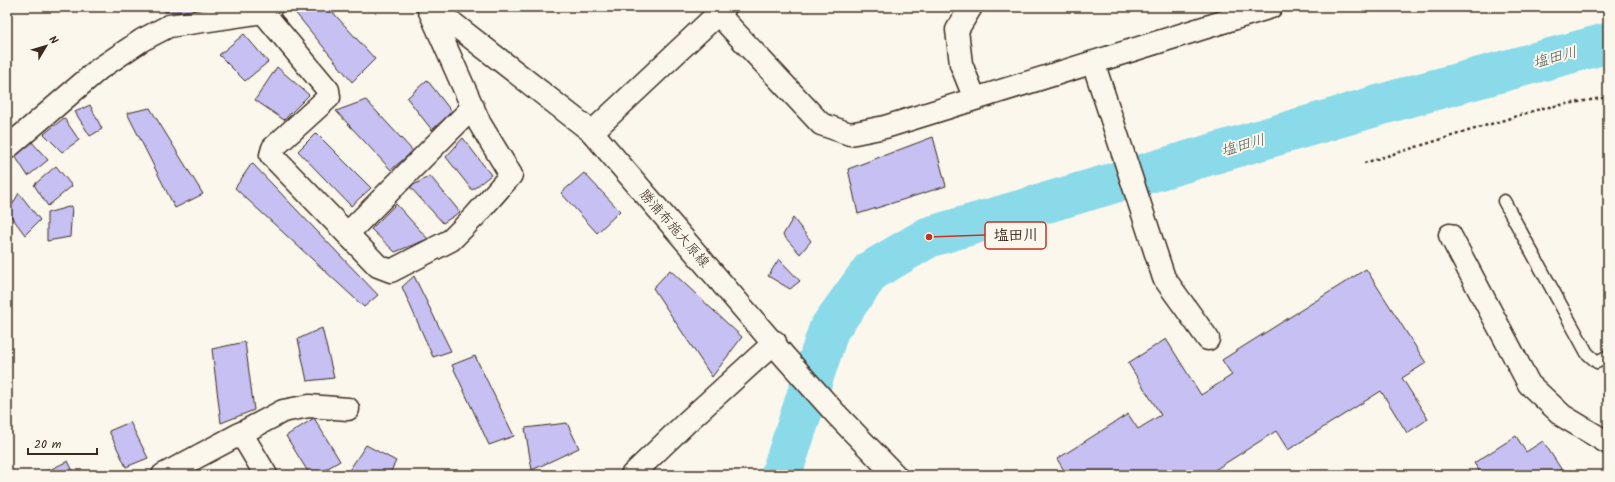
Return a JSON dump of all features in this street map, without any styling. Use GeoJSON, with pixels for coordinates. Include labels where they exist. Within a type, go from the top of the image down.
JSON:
{"type":"FeatureCollection","features":[{"type":"Feature","properties":{"kind":"street"},"geometry":{"type":"LineString","coordinates":[[971,7],[957,30],[962,64],[975,99]]}},
{"type":"Feature","properties":{"kind":"street"},"geometry":{"type":"LineString","coordinates":[[592,132],[722,10],[821,124],[850,134],[885,127],[1271,7]]}},
{"type":"Feature","properties":{"kind":"street"},"geometry":{"type":"LineString","coordinates":[[7,148],[99,69],[142,40],[169,26],[267,9],[328,90],[329,97],[273,148],[271,155],[378,266],[391,271],[450,240],[475,216],[511,175],[480,124],[435,8]]}},
{"type":"Feature","properties":{"kind":"street","name":"勝浦布施大原線"},"geometry":{"type":"LineString","coordinates":[[435,8],[592,132],[836,414],[895,475]]}},
{"type":"Feature","properties":{"kind":"street"},"geometry":{"type":"LineString","coordinates":[[1093,62],[1164,278],[1208,339]]}},
{"type":"Feature","properties":{"kind":"street"},"geometry":{"type":"LineString","coordinates":[[347,234],[473,108]]}},
{"type":"Feature","properties":{"kind":"street"},"geometry":{"type":"LineString","coordinates":[[1450,235],[1529,384],[1563,416],[1608,443]]}},
{"type":"Feature","properties":{"kind":"street"},"geometry":{"type":"LineString","coordinates":[[632,475],[688,421],[780,350]]}},
{"type":"Feature","properties":{"kind":"street"},"geometry":{"type":"LineString","coordinates":[[163,475],[283,411],[309,406],[348,409]]}},
{"type":"Feature","properties":{"kind":"street"},"geometry":{"type":"LineString","coordinates":[[241,433],[266,475]]}},
{"type":"Feature","properties":{"kind":"lane"},"geometry":{"type":"LineString","coordinates":[[1504,201],[1587,353],[1597,362],[1608,356]]}},
{"type":"Feature","properties":{"kind":"path"},"geometry":{"type":"LineString","coordinates":[[1364,163],[1543,108],[1608,97]]}},
{"type":"Feature","properties":{"kind":"building"},"geometry":{"type":"Polygon","coordinates":[[[165,7],[195,7],[195,10],[165,12],[165,7]]]}},
{"type":"Feature","properties":{"kind":"building"},"geometry":{"type":"Polygon","coordinates":[[[301,7],[328,7],[375,59],[352,82],[294,11],[301,7]]]}},
{"type":"Feature","properties":{"kind":"building"},"geometry":{"type":"Polygon","coordinates":[[[244,34],[268,62],[245,81],[219,55],[244,34]]]}},
{"type":"Feature","properties":{"kind":"building"},"geometry":{"type":"Polygon","coordinates":[[[277,67],[309,95],[284,120],[255,100],[277,67]]]}},
{"type":"Feature","properties":{"kind":"building"},"geometry":{"type":"Polygon","coordinates":[[[427,80],[452,112],[432,130],[407,98],[427,80]]]}},
{"type":"Feature","properties":{"kind":"building"},"geometry":{"type":"Polygon","coordinates":[[[366,100],[413,151],[391,170],[336,111],[366,100]]]}},
{"type":"Feature","properties":{"kind":"building"},"geometry":{"type":"Polygon","coordinates":[[[90,105],[102,129],[90,136],[75,112],[90,105]]]}},
{"type":"Feature","properties":{"kind":"building"},"geometry":{"type":"Polygon","coordinates":[[[150,108],[203,194],[175,208],[127,113],[150,108]]]}},
{"type":"Feature","properties":{"kind":"building"},"geometry":{"type":"Polygon","coordinates":[[[64,118],[79,140],[62,152],[44,134],[64,118]]]}},
{"type":"Feature","properties":{"kind":"building"},"geometry":{"type":"Polygon","coordinates":[[[316,133],[371,188],[351,206],[298,151],[316,133]]]}},
{"type":"Feature","properties":{"kind":"building"},"geometry":{"type":"Polygon","coordinates":[[[933,137],[946,186],[858,214],[848,169],[933,137]]]}},
{"type":"Feature","properties":{"kind":"building"},"geometry":{"type":"Polygon","coordinates":[[[463,138],[491,175],[472,190],[446,157],[463,138]]]}},
{"type":"Feature","properties":{"kind":"building"},"geometry":{"type":"Polygon","coordinates":[[[30,140],[48,160],[28,176],[15,156],[30,140]]]}},
{"type":"Feature","properties":{"kind":"building"},"geometry":{"type":"Polygon","coordinates":[[[252,163],[378,295],[364,307],[235,188],[252,163]]]}},
{"type":"Feature","properties":{"kind":"building"},"geometry":{"type":"Polygon","coordinates":[[[56,166],[72,186],[48,206],[34,185],[56,166]]]}},
{"type":"Feature","properties":{"kind":"building"},"geometry":{"type":"Polygon","coordinates":[[[584,173],[620,211],[597,233],[561,193],[584,173]]]}},
{"type":"Feature","properties":{"kind":"building"},"geometry":{"type":"Polygon","coordinates":[[[430,176],[460,212],[443,223],[410,187],[430,176]]]}},
{"type":"Feature","properties":{"kind":"building"},"geometry":{"type":"Polygon","coordinates":[[[19,193],[40,220],[25,235],[8,212],[19,193]]]}},
{"type":"Feature","properties":{"kind":"building"},"geometry":{"type":"Polygon","coordinates":[[[396,204],[428,239],[395,252],[371,229],[396,204]]]}},
{"type":"Feature","properties":{"kind":"building"},"geometry":{"type":"Polygon","coordinates":[[[72,206],[70,237],[47,241],[47,213],[72,206]]]}},
{"type":"Feature","properties":{"kind":"building"},"geometry":{"type":"Polygon","coordinates":[[[793,218],[811,241],[800,254],[783,235],[793,218]]]}},
{"type":"Feature","properties":{"kind":"building"},"geometry":{"type":"Polygon","coordinates":[[[779,259],[800,281],[790,289],[768,276],[779,259]]]}},
{"type":"Feature","properties":{"kind":"building"},"geometry":{"type":"Polygon","coordinates":[[[1366,269],[1426,363],[1402,378],[1428,419],[1407,433],[1381,391],[1288,450],[1276,431],[1207,475],[1067,475],[1057,459],[1128,414],[1138,429],[1161,415],[1128,363],[1166,339],[1201,395],[1232,375],[1222,360],[1366,269]]]}},
{"type":"Feature","properties":{"kind":"building"},"geometry":{"type":"Polygon","coordinates":[[[670,270],[742,337],[712,377],[653,288],[670,270]]]}},
{"type":"Feature","properties":{"kind":"building"},"geometry":{"type":"Polygon","coordinates":[[[414,276],[451,351],[433,357],[402,287],[414,276]]]}},
{"type":"Feature","properties":{"kind":"building"},"geometry":{"type":"Polygon","coordinates":[[[322,328],[334,378],[307,381],[298,339],[322,328]]]}},
{"type":"Feature","properties":{"kind":"building"},"geometry":{"type":"Polygon","coordinates":[[[245,342],[254,410],[221,423],[212,349],[245,342]]]}},
{"type":"Feature","properties":{"kind":"building"},"geometry":{"type":"Polygon","coordinates":[[[475,356],[514,436],[489,445],[452,365],[475,356]]]}},
{"type":"Feature","properties":{"kind":"building"},"geometry":{"type":"Polygon","coordinates":[[[314,418],[340,461],[316,475],[310,475],[286,436],[314,418]]]}},
{"type":"Feature","properties":{"kind":"building"},"geometry":{"type":"Polygon","coordinates":[[[130,422],[148,458],[126,467],[109,431],[130,422]]]}},
{"type":"Feature","properties":{"kind":"building"},"geometry":{"type":"Polygon","coordinates":[[[567,423],[579,448],[532,470],[525,428],[567,423]]]}},
{"type":"Feature","properties":{"kind":"building"},"geometry":{"type":"Polygon","coordinates":[[[1516,436],[1526,452],[1543,441],[1565,475],[1482,475],[1474,463],[1516,436]]]}},
{"type":"Feature","properties":{"kind":"building"},"geometry":{"type":"Polygon","coordinates":[[[366,445],[396,461],[389,475],[346,475],[366,445]]]}},
{"type":"Feature","properties":{"kind":"building"},"geometry":{"type":"Polygon","coordinates":[[[68,461],[75,475],[41,474],[68,461]]]}},
{"type":"Feature","properties":{"kind":"waterway","name":"塩田川"},"geometry":{"type":"LineString","coordinates":[[781,475],[829,329],[871,271],[929,237],[1404,98],[1608,43]]}},
{"type":"Feature","properties":{"kind":"place","name":"塩田川"},"geometry":{"type":"Point","coordinates":[929,237]}}]}
